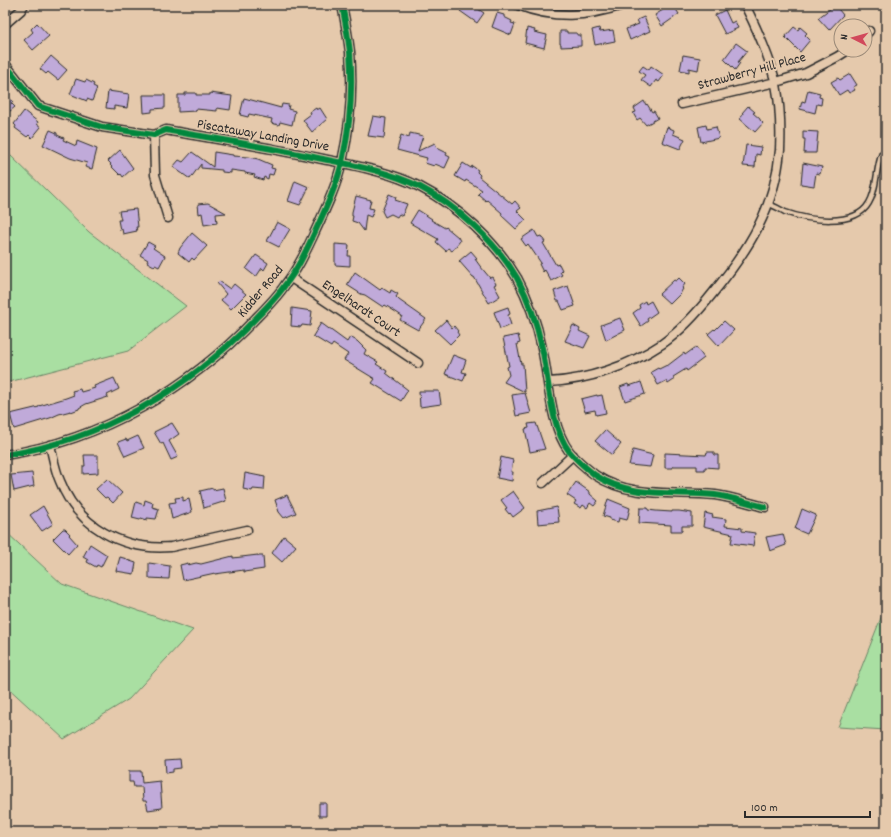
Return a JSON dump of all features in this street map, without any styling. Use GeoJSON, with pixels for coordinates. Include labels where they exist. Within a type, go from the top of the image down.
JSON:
{"type":"FeatureCollection","features":[{"type":"Feature","properties":{"kind":"street"},"geometry":{"type":"LineString","coordinates":[[5,24],[22,10],[24,5]]}},
{"type":"Feature","properties":{"kind":"street","name":"Kidder Road"},"geometry":{"type":"LineString","coordinates":[[5,455],[50,445],[92,431],[126,416],[160,398],[193,375],[236,339],[271,302],[291,278],[318,227],[342,162],[346,141],[351,92],[350,51],[342,5]]}},
{"type":"Feature","properties":{"kind":"street"},"geometry":{"type":"LineString","coordinates":[[518,5],[556,15],[571,15],[591,13],[622,5]]}},
{"type":"Feature","properties":{"kind":"street"},"geometry":{"type":"LineString","coordinates":[[548,382],[570,379],[610,369],[642,356],[673,335],[696,314],[729,273],[756,233],[769,204],[774,184],[780,151],[779,112],[776,82],[767,55],[745,5]]}},
{"type":"Feature","properties":{"kind":"street","name":"Strawberry Hill Place"},"geometry":{"type":"LineString","coordinates":[[682,104],[776,82],[806,73],[835,58]]}},
{"type":"Feature","properties":{"kind":"street","name":"Piscataway Landing Drive"},"geometry":{"type":"LineString","coordinates":[[5,64],[38,106],[102,127],[154,135],[166,130],[342,162],[387,174],[421,188],[458,212],[491,242],[516,277],[524,292],[540,335],[549,394],[557,423],[568,449],[587,468],[613,484],[630,489],[659,493],[716,496],[765,507]]}},
{"type":"Feature","properties":{"kind":"street"},"geometry":{"type":"LineString","coordinates":[[154,135],[155,175],[168,218]]}},
{"type":"Feature","properties":{"kind":"street","name":"Engelhardt Court"},"geometry":{"type":"LineString","coordinates":[[291,278],[418,363]]}},
{"type":"Feature","properties":{"kind":"street"},"geometry":{"type":"LineString","coordinates":[[50,445],[60,480],[69,500],[91,524],[114,538],[137,545],[161,548],[247,530]]}},
{"type":"Feature","properties":{"kind":"street"},"geometry":{"type":"LineString","coordinates":[[543,483],[573,455]]}},
{"type":"Feature","properties":{"kind":"lane"},"geometry":{"type":"LineString","coordinates":[[769,204],[786,212],[822,220],[841,219],[857,215],[869,204],[875,188],[879,158],[886,150]]}},
{"type":"Feature","properties":{"kind":"green space"},"geometry":{"type":"Polygon","coordinates":[[[5,155],[11,156],[89,232],[186,306],[128,351],[5,383],[5,155]]]}},
{"type":"Feature","properties":{"kind":"green space"},"geometry":{"type":"Polygon","coordinates":[[[5,531],[62,584],[193,630],[129,699],[64,739],[5,685],[5,531]]]}},
{"type":"Feature","properties":{"kind":"green space"},"geometry":{"type":"Polygon","coordinates":[[[886,605],[886,730],[838,727],[886,605]]]}},
{"type":"Feature","properties":{"kind":"building"},"geometry":{"type":"Polygon","coordinates":[[[464,5],[472,5],[484,13],[477,23],[460,11],[464,5]]]}},
{"type":"Feature","properties":{"kind":"building"},"geometry":{"type":"Polygon","coordinates":[[[665,5],[673,5],[679,14],[662,26],[655,15],[666,8],[665,5]]]}},
{"type":"Feature","properties":{"kind":"building"},"geometry":{"type":"Polygon","coordinates":[[[835,5],[843,15],[840,18],[833,18],[833,26],[829,30],[818,18],[835,5]]]}},
{"type":"Feature","properties":{"kind":"building"},"geometry":{"type":"Polygon","coordinates":[[[725,10],[731,23],[735,21],[738,28],[725,34],[715,15],[725,10]]]}},
{"type":"Feature","properties":{"kind":"building"},"geometry":{"type":"Polygon","coordinates":[[[497,13],[504,15],[504,17],[512,21],[511,23],[515,24],[511,35],[492,27],[497,13]]]}},
{"type":"Feature","properties":{"kind":"building"},"geometry":{"type":"Polygon","coordinates":[[[644,17],[650,31],[630,40],[626,29],[639,24],[637,20],[644,17]]]}},
{"type":"Feature","properties":{"kind":"building"},"geometry":{"type":"Polygon","coordinates":[[[37,23],[49,36],[33,50],[24,40],[33,32],[31,29],[37,23]]]}},
{"type":"Feature","properties":{"kind":"building"},"geometry":{"type":"Polygon","coordinates":[[[794,27],[798,30],[800,27],[807,33],[805,35],[810,40],[800,52],[785,37],[794,27]]]}},
{"type":"Feature","properties":{"kind":"building"},"geometry":{"type":"Polygon","coordinates":[[[527,28],[535,30],[534,32],[547,35],[544,48],[525,43],[527,28]]]}},
{"type":"Feature","properties":{"kind":"building"},"geometry":{"type":"Polygon","coordinates":[[[599,28],[600,32],[613,30],[615,41],[595,45],[592,30],[599,28]]]}},
{"type":"Feature","properties":{"kind":"building"},"geometry":{"type":"Polygon","coordinates":[[[560,31],[567,31],[567,33],[577,33],[577,35],[581,35],[581,46],[561,47],[560,31]]]}},
{"type":"Feature","properties":{"kind":"building"},"geometry":{"type":"Polygon","coordinates":[[[736,43],[747,51],[738,62],[740,63],[735,70],[724,59],[736,43]]]}},
{"type":"Feature","properties":{"kind":"building"},"geometry":{"type":"Polygon","coordinates":[[[683,55],[700,58],[698,70],[689,68],[689,72],[680,70],[683,55]]]}},
{"type":"Feature","properties":{"kind":"building"},"geometry":{"type":"Polygon","coordinates":[[[51,56],[67,70],[58,80],[48,72],[46,74],[40,69],[51,56]]]}},
{"type":"Feature","properties":{"kind":"building"},"geometry":{"type":"Polygon","coordinates":[[[643,66],[649,70],[651,66],[664,75],[659,82],[656,80],[651,87],[641,80],[645,75],[639,71],[643,66]]]}},
{"type":"Feature","properties":{"kind":"building"},"geometry":{"type":"Polygon","coordinates":[[[850,74],[857,85],[853,87],[855,90],[849,93],[847,90],[839,95],[831,82],[838,78],[840,80],[850,74]]]}},
{"type":"Feature","properties":{"kind":"building"},"geometry":{"type":"Polygon","coordinates":[[[76,79],[85,82],[86,80],[94,84],[93,86],[97,88],[92,101],[87,99],[87,101],[70,94],[76,79]]]}},
{"type":"Feature","properties":{"kind":"building"},"geometry":{"type":"Polygon","coordinates":[[[808,90],[820,93],[819,97],[822,98],[821,105],[817,104],[815,113],[800,109],[802,101],[805,102],[808,90]]]}},
{"type":"Feature","properties":{"kind":"building"},"geometry":{"type":"Polygon","coordinates":[[[108,91],[129,94],[127,108],[114,106],[114,109],[106,108],[108,91]]]}},
{"type":"Feature","properties":{"kind":"building"},"geometry":{"type":"Polygon","coordinates":[[[5,93],[13,102],[11,103],[15,107],[5,115],[5,93]]]}},
{"type":"Feature","properties":{"kind":"building"},"geometry":{"type":"Polygon","coordinates":[[[185,93],[210,95],[210,93],[232,96],[230,110],[217,108],[217,111],[196,109],[196,111],[178,112],[178,95],[185,95],[185,93]]]}},
{"type":"Feature","properties":{"kind":"building"},"geometry":{"type":"Polygon","coordinates":[[[143,95],[165,95],[165,108],[152,109],[152,112],[144,113],[143,95]]]}},
{"type":"Feature","properties":{"kind":"building"},"geometry":{"type":"Polygon","coordinates":[[[244,98],[281,108],[282,104],[289,105],[288,109],[295,111],[292,125],[280,122],[279,125],[271,123],[272,119],[249,114],[248,117],[240,115],[244,98]]]}},
{"type":"Feature","properties":{"kind":"building"},"geometry":{"type":"Polygon","coordinates":[[[644,101],[652,112],[654,111],[658,118],[646,125],[640,118],[637,120],[633,113],[636,112],[634,108],[644,101]]]}},
{"type":"Feature","properties":{"kind":"building"},"geometry":{"type":"Polygon","coordinates":[[[748,106],[755,112],[753,113],[763,123],[755,132],[740,119],[742,113],[748,106]]]}},
{"type":"Feature","properties":{"kind":"building"},"geometry":{"type":"Polygon","coordinates":[[[316,108],[317,110],[320,108],[327,119],[312,132],[303,120],[316,108]]]}},
{"type":"Feature","properties":{"kind":"building"},"geometry":{"type":"Polygon","coordinates":[[[24,111],[38,122],[37,124],[41,127],[32,138],[29,135],[27,137],[15,128],[16,126],[14,124],[24,111]]]}},
{"type":"Feature","properties":{"kind":"building"},"geometry":{"type":"Polygon","coordinates":[[[373,116],[386,118],[384,138],[368,136],[373,116]]]}},
{"type":"Feature","properties":{"kind":"building"},"geometry":{"type":"Polygon","coordinates":[[[706,125],[707,129],[716,127],[719,138],[701,142],[698,127],[706,125]]]}},
{"type":"Feature","properties":{"kind":"building"},"geometry":{"type":"Polygon","coordinates":[[[667,127],[674,130],[673,134],[685,139],[680,149],[662,142],[667,127]]]}},
{"type":"Feature","properties":{"kind":"building"},"geometry":{"type":"Polygon","coordinates":[[[50,130],[64,138],[63,140],[76,146],[77,141],[97,149],[92,169],[85,167],[87,163],[70,158],[43,145],[50,130]]]}},
{"type":"Feature","properties":{"kind":"building"},"geometry":{"type":"Polygon","coordinates":[[[803,131],[818,132],[816,153],[804,153],[805,139],[803,139],[803,131]]]}},
{"type":"Feature","properties":{"kind":"building"},"geometry":{"type":"Polygon","coordinates":[[[410,133],[423,136],[418,151],[435,143],[437,148],[447,153],[446,155],[450,157],[445,168],[435,164],[434,166],[425,163],[427,158],[397,150],[401,135],[409,138],[410,133]]]}},
{"type":"Feature","properties":{"kind":"building"},"geometry":{"type":"Polygon","coordinates":[[[746,145],[761,147],[760,155],[756,154],[755,167],[743,166],[746,145]]]}},
{"type":"Feature","properties":{"kind":"building"},"geometry":{"type":"Polygon","coordinates":[[[120,150],[133,168],[123,177],[110,165],[111,164],[108,161],[120,150]]]}},
{"type":"Feature","properties":{"kind":"building"},"geometry":{"type":"Polygon","coordinates":[[[192,152],[213,167],[214,152],[258,159],[272,165],[271,168],[275,169],[273,175],[269,174],[268,179],[264,177],[263,180],[254,177],[255,175],[245,172],[231,170],[231,173],[222,172],[222,170],[201,168],[201,164],[190,179],[173,167],[179,160],[183,162],[192,152]]]}},
{"type":"Feature","properties":{"kind":"building"},"geometry":{"type":"Polygon","coordinates":[[[463,163],[478,170],[477,172],[480,175],[479,177],[512,204],[515,201],[521,208],[517,211],[526,220],[516,229],[501,215],[502,213],[478,194],[482,190],[466,180],[465,182],[455,176],[463,163]]]}},
{"type":"Feature","properties":{"kind":"building"},"geometry":{"type":"Polygon","coordinates":[[[803,163],[822,167],[820,174],[816,173],[814,186],[801,184],[803,163]]]}},
{"type":"Feature","properties":{"kind":"building"},"geometry":{"type":"Polygon","coordinates":[[[295,181],[309,187],[300,205],[288,201],[295,181]]]}},
{"type":"Feature","properties":{"kind":"building"},"geometry":{"type":"Polygon","coordinates":[[[389,194],[396,197],[395,200],[407,204],[402,216],[399,214],[397,217],[391,214],[385,217],[382,211],[389,194]]]}},
{"type":"Feature","properties":{"kind":"building"},"geometry":{"type":"Polygon","coordinates":[[[356,196],[371,200],[369,208],[374,209],[371,217],[366,215],[364,231],[358,223],[352,221],[352,212],[356,196]]]}},
{"type":"Feature","properties":{"kind":"building"},"geometry":{"type":"Polygon","coordinates":[[[208,203],[226,213],[216,214],[217,223],[204,225],[202,213],[199,214],[198,204],[208,203]]]}},
{"type":"Feature","properties":{"kind":"building"},"geometry":{"type":"Polygon","coordinates":[[[136,209],[137,231],[123,234],[122,229],[120,230],[118,220],[121,220],[119,211],[136,209]]]}},
{"type":"Feature","properties":{"kind":"building"},"geometry":{"type":"Polygon","coordinates":[[[418,210],[432,219],[431,220],[445,228],[446,227],[458,237],[460,241],[452,251],[448,248],[446,251],[436,242],[438,239],[410,223],[418,210]]]}},
{"type":"Feature","properties":{"kind":"building"},"geometry":{"type":"Polygon","coordinates":[[[277,222],[290,229],[279,247],[267,241],[277,222]]]}},
{"type":"Feature","properties":{"kind":"building"},"geometry":{"type":"Polygon","coordinates":[[[534,230],[538,237],[541,236],[545,242],[543,243],[556,265],[559,264],[562,270],[560,272],[562,275],[551,281],[545,270],[543,272],[539,264],[541,263],[528,244],[526,246],[521,239],[534,230]]]}},
{"type":"Feature","properties":{"kind":"building"},"geometry":{"type":"Polygon","coordinates":[[[192,233],[207,246],[194,260],[192,258],[189,262],[178,253],[180,248],[192,233]]]}},
{"type":"Feature","properties":{"kind":"building"},"geometry":{"type":"Polygon","coordinates":[[[148,242],[155,246],[153,248],[165,256],[159,267],[147,262],[148,260],[140,255],[148,242]]]}},
{"type":"Feature","properties":{"kind":"building"},"geometry":{"type":"Polygon","coordinates":[[[335,244],[349,245],[348,256],[350,256],[350,266],[335,265],[335,244]]]}},
{"type":"Feature","properties":{"kind":"building"},"geometry":{"type":"Polygon","coordinates":[[[471,251],[477,258],[475,259],[480,266],[490,278],[492,277],[496,284],[494,285],[500,296],[489,303],[474,277],[459,261],[471,251]]]}},
{"type":"Feature","properties":{"kind":"building"},"geometry":{"type":"Polygon","coordinates":[[[256,255],[268,263],[264,270],[262,268],[256,277],[246,269],[256,255]]]}},
{"type":"Feature","properties":{"kind":"building"},"geometry":{"type":"Polygon","coordinates":[[[355,272],[380,290],[382,288],[390,293],[391,290],[398,294],[396,297],[399,300],[426,319],[418,330],[400,320],[402,316],[385,305],[383,307],[347,285],[355,272]]]}},
{"type":"Feature","properties":{"kind":"building"},"geometry":{"type":"Polygon","coordinates":[[[679,278],[685,284],[681,293],[670,304],[659,294],[674,280],[676,281],[679,278]]]}},
{"type":"Feature","properties":{"kind":"building"},"geometry":{"type":"Polygon","coordinates":[[[219,281],[230,289],[234,284],[246,294],[231,309],[221,300],[226,294],[217,283],[219,281]]]}},
{"type":"Feature","properties":{"kind":"building"},"geometry":{"type":"Polygon","coordinates":[[[568,286],[575,306],[563,310],[559,301],[557,301],[554,291],[568,286]]]}},
{"type":"Feature","properties":{"kind":"building"},"geometry":{"type":"Polygon","coordinates":[[[645,301],[646,304],[651,301],[657,312],[647,319],[648,321],[641,326],[633,313],[640,308],[639,305],[645,301]]]}},
{"type":"Feature","properties":{"kind":"building"},"geometry":{"type":"Polygon","coordinates":[[[508,307],[510,314],[508,315],[511,325],[500,329],[494,312],[508,307]]]}},
{"type":"Feature","properties":{"kind":"building"},"geometry":{"type":"Polygon","coordinates":[[[292,308],[312,311],[310,326],[291,326],[292,308]]]}},
{"type":"Feature","properties":{"kind":"building"},"geometry":{"type":"Polygon","coordinates":[[[620,318],[625,330],[606,340],[601,325],[620,318]]]}},
{"type":"Feature","properties":{"kind":"building"},"geometry":{"type":"Polygon","coordinates":[[[446,320],[452,328],[454,326],[459,335],[450,344],[435,330],[446,320]]]}},
{"type":"Feature","properties":{"kind":"building"},"geometry":{"type":"Polygon","coordinates":[[[724,321],[734,330],[719,346],[708,334],[714,329],[715,330],[724,321]]]}},
{"type":"Feature","properties":{"kind":"building"},"geometry":{"type":"Polygon","coordinates":[[[321,323],[347,342],[350,337],[357,341],[366,350],[364,354],[378,362],[376,364],[387,371],[386,373],[408,390],[401,401],[372,383],[375,379],[344,360],[348,354],[333,344],[331,347],[313,336],[321,323]]]}},
{"type":"Feature","properties":{"kind":"building"},"geometry":{"type":"Polygon","coordinates":[[[573,325],[580,329],[579,331],[590,336],[584,348],[565,341],[573,325]]]}},
{"type":"Feature","properties":{"kind":"building"},"geometry":{"type":"Polygon","coordinates":[[[518,335],[520,343],[517,344],[521,364],[523,364],[525,392],[504,382],[509,375],[507,367],[509,366],[503,338],[518,335]]]}},
{"type":"Feature","properties":{"kind":"building"},"geometry":{"type":"Polygon","coordinates":[[[696,347],[704,358],[687,371],[686,369],[673,377],[674,380],[668,384],[666,381],[658,385],[651,372],[658,368],[667,366],[684,353],[685,355],[696,347]]]}},
{"type":"Feature","properties":{"kind":"building"},"geometry":{"type":"Polygon","coordinates":[[[453,355],[466,360],[462,372],[466,373],[463,381],[445,374],[453,355]]]}},
{"type":"Feature","properties":{"kind":"building"},"geometry":{"type":"Polygon","coordinates":[[[114,378],[119,389],[107,395],[108,397],[86,404],[71,412],[59,414],[14,429],[10,414],[39,407],[66,398],[74,395],[72,391],[80,389],[81,392],[95,388],[94,386],[114,378]]]}},
{"type":"Feature","properties":{"kind":"building"},"geometry":{"type":"Polygon","coordinates":[[[641,382],[645,394],[625,401],[620,387],[641,382]]]}},
{"type":"Feature","properties":{"kind":"building"},"geometry":{"type":"Polygon","coordinates":[[[419,391],[439,391],[441,404],[420,407],[419,391]]]}},
{"type":"Feature","properties":{"kind":"building"},"geometry":{"type":"Polygon","coordinates":[[[525,393],[531,413],[516,416],[512,395],[525,393]]]}},
{"type":"Feature","properties":{"kind":"building"},"geometry":{"type":"Polygon","coordinates":[[[602,395],[606,413],[596,415],[595,410],[585,412],[581,399],[602,395]]]}},
{"type":"Feature","properties":{"kind":"building"},"geometry":{"type":"Polygon","coordinates":[[[172,423],[179,434],[169,441],[178,457],[171,460],[163,443],[161,444],[154,432],[172,423]]]}},
{"type":"Feature","properties":{"kind":"building"},"geometry":{"type":"Polygon","coordinates":[[[536,423],[545,449],[530,452],[525,429],[529,428],[528,424],[536,423]]]}},
{"type":"Feature","properties":{"kind":"building"},"geometry":{"type":"Polygon","coordinates":[[[605,430],[621,444],[612,455],[595,441],[605,430]]]}},
{"type":"Feature","properties":{"kind":"building"},"geometry":{"type":"Polygon","coordinates":[[[138,436],[144,448],[125,456],[118,442],[126,439],[127,441],[138,436]]]}},
{"type":"Feature","properties":{"kind":"building"},"geometry":{"type":"Polygon","coordinates":[[[633,450],[653,455],[650,467],[629,465],[633,450]]]}},
{"type":"Feature","properties":{"kind":"building"},"geometry":{"type":"Polygon","coordinates":[[[707,452],[714,452],[714,455],[718,455],[718,468],[705,467],[705,470],[697,470],[697,466],[673,466],[673,468],[665,468],[665,453],[706,455],[707,452]]]}},
{"type":"Feature","properties":{"kind":"building"},"geometry":{"type":"Polygon","coordinates":[[[84,455],[98,455],[98,473],[83,474],[83,466],[85,466],[84,455]]]}},
{"type":"Feature","properties":{"kind":"building"},"geometry":{"type":"Polygon","coordinates":[[[501,457],[513,460],[511,472],[513,472],[512,481],[497,478],[501,457]]]}},
{"type":"Feature","properties":{"kind":"building"},"geometry":{"type":"Polygon","coordinates":[[[32,473],[34,486],[14,491],[11,475],[32,473]]]}},
{"type":"Feature","properties":{"kind":"building"},"geometry":{"type":"Polygon","coordinates":[[[245,473],[265,477],[264,490],[253,489],[252,491],[243,489],[245,473]]]}},
{"type":"Feature","properties":{"kind":"building"},"geometry":{"type":"Polygon","coordinates":[[[107,479],[122,493],[113,503],[107,497],[105,498],[96,489],[107,479]]]}},
{"type":"Feature","properties":{"kind":"building"},"geometry":{"type":"Polygon","coordinates":[[[576,482],[590,492],[590,494],[598,501],[594,506],[590,503],[587,508],[583,505],[581,508],[574,504],[576,501],[567,495],[576,482]]]}},
{"type":"Feature","properties":{"kind":"building"},"geometry":{"type":"Polygon","coordinates":[[[213,488],[213,490],[223,488],[226,501],[204,508],[200,491],[213,488]]]}},
{"type":"Feature","properties":{"kind":"building"},"geometry":{"type":"Polygon","coordinates":[[[513,491],[525,508],[513,517],[505,509],[507,508],[501,500],[513,491]]]}},
{"type":"Feature","properties":{"kind":"building"},"geometry":{"type":"Polygon","coordinates":[[[287,495],[296,513],[284,518],[279,512],[275,500],[287,495]]]}},
{"type":"Feature","properties":{"kind":"building"},"geometry":{"type":"Polygon","coordinates":[[[183,497],[183,501],[189,499],[192,512],[172,519],[169,503],[176,502],[175,498],[183,497]]]}},
{"type":"Feature","properties":{"kind":"building"},"geometry":{"type":"Polygon","coordinates":[[[608,499],[630,508],[627,520],[619,518],[618,522],[603,516],[608,499]]]}},
{"type":"Feature","properties":{"kind":"building"},"geometry":{"type":"Polygon","coordinates":[[[145,500],[153,503],[152,507],[159,509],[156,519],[147,518],[147,520],[141,518],[140,520],[132,518],[136,502],[144,505],[145,500]]]}},
{"type":"Feature","properties":{"kind":"building"},"geometry":{"type":"Polygon","coordinates":[[[43,506],[53,524],[42,531],[30,515],[43,506]]]}},
{"type":"Feature","properties":{"kind":"building"},"geometry":{"type":"Polygon","coordinates":[[[557,507],[559,522],[538,524],[537,511],[557,507]]]}},
{"type":"Feature","properties":{"kind":"building"},"geometry":{"type":"Polygon","coordinates":[[[640,508],[648,508],[648,510],[656,511],[679,511],[692,513],[692,526],[682,526],[682,531],[671,531],[671,525],[639,523],[640,508]]]}},
{"type":"Feature","properties":{"kind":"building"},"geometry":{"type":"Polygon","coordinates":[[[802,509],[816,515],[807,534],[795,529],[802,509]]]}},
{"type":"Feature","properties":{"kind":"building"},"geometry":{"type":"Polygon","coordinates":[[[705,513],[713,515],[712,517],[726,519],[725,526],[742,528],[742,531],[755,533],[753,546],[731,543],[733,534],[703,527],[705,513]]]}},
{"type":"Feature","properties":{"kind":"building"},"geometry":{"type":"Polygon","coordinates":[[[63,529],[70,534],[69,535],[77,544],[68,554],[53,539],[63,529]]]}},
{"type":"Feature","properties":{"kind":"building"},"geometry":{"type":"Polygon","coordinates":[[[783,534],[786,545],[770,551],[766,537],[783,534]]]}},
{"type":"Feature","properties":{"kind":"building"},"geometry":{"type":"Polygon","coordinates":[[[284,536],[296,546],[282,562],[272,553],[284,536]]]}},
{"type":"Feature","properties":{"kind":"building"},"geometry":{"type":"Polygon","coordinates":[[[90,544],[107,555],[101,567],[97,565],[96,567],[87,562],[88,560],[83,557],[90,544]]]}},
{"type":"Feature","properties":{"kind":"building"},"geometry":{"type":"Polygon","coordinates":[[[258,555],[263,556],[264,569],[244,572],[244,570],[215,573],[183,580],[180,565],[188,563],[188,565],[196,563],[201,564],[233,556],[233,558],[258,555]]]}},
{"type":"Feature","properties":{"kind":"building"},"geometry":{"type":"Polygon","coordinates":[[[120,557],[136,563],[134,574],[116,571],[120,557]]]}},
{"type":"Feature","properties":{"kind":"building"},"geometry":{"type":"Polygon","coordinates":[[[149,563],[170,566],[169,579],[149,578],[149,563]]]}},
{"type":"Feature","properties":{"kind":"building"},"geometry":{"type":"Polygon","coordinates":[[[180,759],[181,768],[173,769],[173,772],[166,773],[165,760],[180,759]]]}},
{"type":"Feature","properties":{"kind":"building"},"geometry":{"type":"Polygon","coordinates":[[[129,771],[141,771],[142,783],[160,781],[162,808],[148,810],[146,801],[143,801],[142,787],[134,787],[133,782],[129,782],[129,771]]]}},
{"type":"Feature","properties":{"kind":"building"},"geometry":{"type":"Polygon","coordinates":[[[319,803],[326,803],[326,816],[319,816],[319,803]]]}},
{"type":"Feature","properties":{"kind":"cycle path"},"geometry":{"type":"LineString","coordinates":[[5,455],[41,448],[76,437],[109,424],[142,408],[173,389],[230,344],[282,289],[297,267],[313,236],[333,191],[345,149],[349,121],[351,79],[350,52],[342,5]]}},
{"type":"Feature","properties":{"kind":"cycle path"},"geometry":{"type":"LineString","coordinates":[[5,64],[38,106],[102,127],[154,135],[166,130],[299,154],[383,173],[408,181],[434,195],[448,204],[487,238],[517,278],[529,303],[538,330],[551,402],[558,429],[569,451],[578,461],[595,475],[609,483],[623,488],[638,491],[715,495],[765,507]]}}]}
